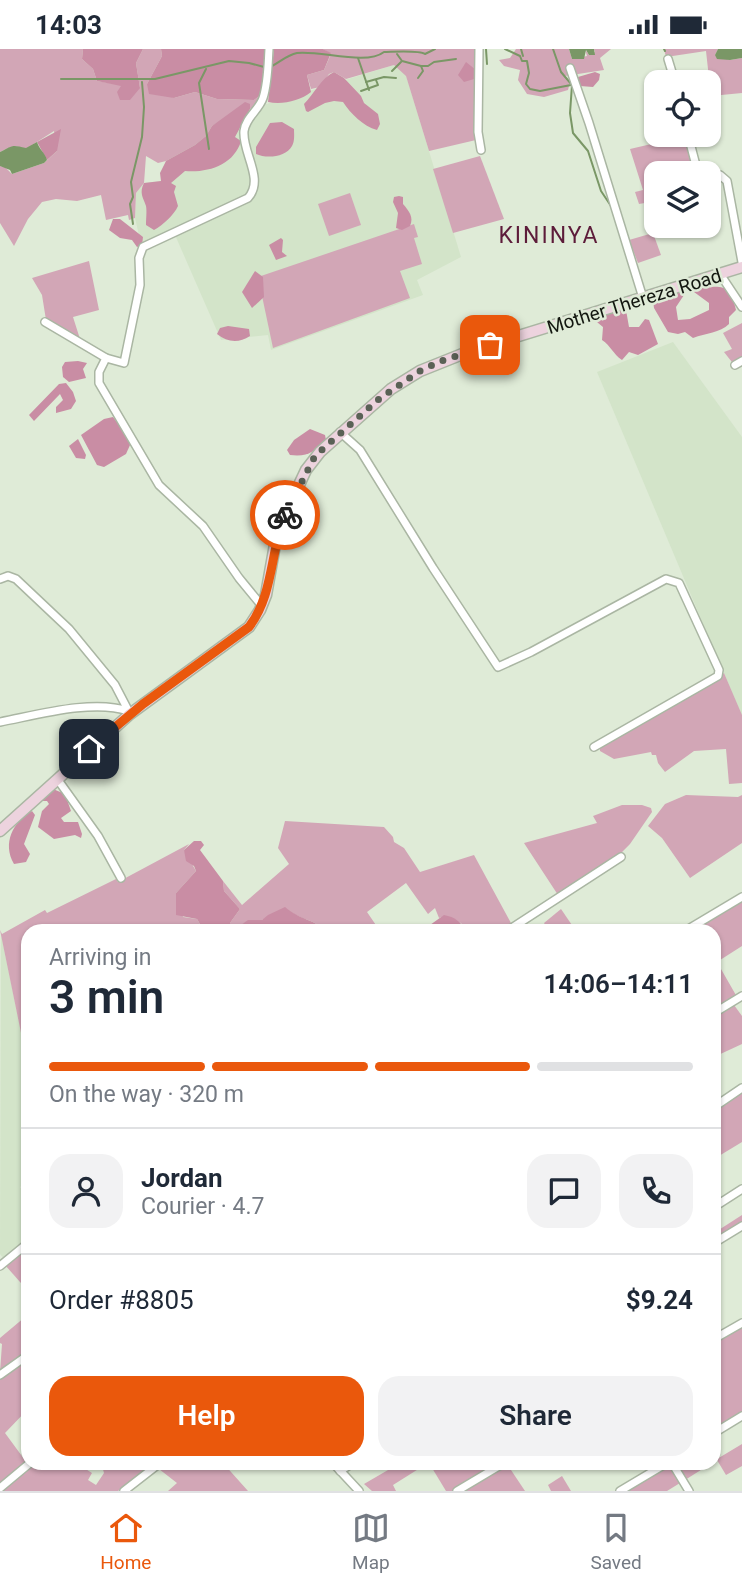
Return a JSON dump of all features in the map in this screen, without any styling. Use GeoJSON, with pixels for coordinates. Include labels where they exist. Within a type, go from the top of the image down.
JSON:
{"type":"FeatureCollection","features":[{"type":"Feature","properties":{"kind":"street"},"geometry":{"type":"LineString","coordinates":[[45,322],[106,358],[124,363],[140,285],[139,258],[143,247],[248,198],[254,190],[255,179],[245,142],[245,128],[249,117],[262,101],[269,49]]}},
{"type":"Feature","properties":{"kind":"street"},"geometry":{"type":"LineString","coordinates":[[479,49],[478,132],[481,150]]}},
{"type":"Feature","properties":{"kind":"street"},"geometry":{"type":"LineString","coordinates":[[668,59],[671,70]]}},
{"type":"Feature","properties":{"kind":"street"},"geometry":{"type":"LineString","coordinates":[[570,68],[643,298]]}},
{"type":"Feature","properties":{"kind":"street"},"geometry":{"type":"LineString","coordinates":[[721,176],[727,181],[742,265]]}},
{"type":"Feature","properties":{"kind":"street","name":"Mother Thereza Road"},"geometry":{"type":"LineString","coordinates":[[0,831],[129,712],[242,634],[255,619],[262,605],[269,583],[276,539],[290,501],[315,456],[391,389],[441,361],[742,265]]}},
{"type":"Feature","properties":{"kind":"street"},"geometry":{"type":"LineString","coordinates":[[720,274],[742,307]]}},
{"type":"Feature","properties":{"kind":"street"},"geometry":{"type":"LineString","coordinates":[[106,358],[99,372],[99,383],[159,485],[204,526],[239,578],[262,605]]}},
{"type":"Feature","properties":{"kind":"street"},"geometry":{"type":"LineString","coordinates":[[341,432],[360,450],[498,667],[666,579],[679,583],[719,670],[718,676],[594,747]]}},
{"type":"Feature","properties":{"kind":"street"},"geometry":{"type":"LineString","coordinates":[[0,579],[8,576],[16,579],[60,619],[115,685],[129,712]]}},
{"type":"Feature","properties":{"kind":"street"},"geometry":{"type":"LineString","coordinates":[[0,722],[66,710],[102,707],[129,712]]}},
{"type":"Feature","properties":{"kind":"street"},"geometry":{"type":"LineString","coordinates":[[58,780],[98,836],[121,878]]}},
{"type":"Feature","properties":{"kind":"street"},"geometry":{"type":"LineString","coordinates":[[518,924],[621,857]]}},
{"type":"Feature","properties":{"kind":"street"},"geometry":{"type":"LineString","coordinates":[[697,924],[742,897]]}},
{"type":"Feature","properties":{"kind":"street"},"geometry":{"type":"LineString","coordinates":[[721,1009],[742,996]]}},
{"type":"Feature","properties":{"kind":"street"},"geometry":{"type":"LineString","coordinates":[[721,1102],[742,1088]]}},
{"type":"Feature","properties":{"kind":"street"},"geometry":{"type":"LineString","coordinates":[[721,1202],[742,1189]]}},
{"type":"Feature","properties":{"kind":"street"},"geometry":{"type":"LineString","coordinates":[[721,1239],[742,1226]]}},
{"type":"Feature","properties":{"kind":"street"},"geometry":{"type":"LineString","coordinates":[[0,1266],[21,1249]]}},
{"type":"Feature","properties":{"kind":"street"},"geometry":{"type":"LineString","coordinates":[[721,1335],[742,1323]]}},
{"type":"Feature","properties":{"kind":"street"},"geometry":{"type":"LineString","coordinates":[[0,1375],[21,1360]]}},
{"type":"Feature","properties":{"kind":"street"},"geometry":{"type":"LineString","coordinates":[[721,1429],[741,1419]]}},
{"type":"Feature","properties":{"kind":"street"},"geometry":{"type":"LineString","coordinates":[[1,1487],[22,1470]]}},
{"type":"Feature","properties":{"kind":"street"},"geometry":{"type":"LineString","coordinates":[[124,1491],[151,1470]]}},
{"type":"Feature","properties":{"kind":"street"},"geometry":{"type":"LineString","coordinates":[[457,1491],[493,1470]]}},
{"type":"Feature","properties":{"kind":"street"},"geometry":{"type":"LineString","coordinates":[[620,1491],[655,1470]]}},
{"type":"Feature","properties":{"kind":"street"},"geometry":{"type":"LineString","coordinates":[[672,1470],[689,1491]]}},
{"type":"Feature","properties":{"kind":"street"},"geometry":{"type":"LineString","coordinates":[[340,1471],[359,1491]]}},
{"type":"Feature","properties":{"kind":"shaded area"},"geometry":{"type":"Polygon","coordinates":[[[0,49],[83,49],[82,59],[93,69],[97,81],[140,88],[136,63],[143,49],[161,49],[162,56],[147,84],[174,98],[195,92],[217,99],[254,100],[262,94],[252,108],[250,109],[250,104],[212,126],[206,136],[195,145],[166,161],[158,163],[146,156],[144,183],[136,193],[135,218],[129,220],[128,215],[106,220],[101,195],[77,201],[56,199],[42,202],[28,219],[14,246],[0,223],[0,166],[12,174],[44,163],[57,151],[54,131],[26,149],[12,147],[0,152],[0,49]]]}},
{"type":"Feature","properties":{"kind":"shaded area"},"geometry":{"type":"Polygon","coordinates":[[[83,49],[143,49],[136,63],[140,88],[130,100],[120,100],[117,92],[121,86],[97,81],[93,69],[82,59],[83,49]]]}},
{"type":"Feature","properties":{"kind":"shaded area"},"geometry":{"type":"Polygon","coordinates":[[[161,49],[266,49],[262,94],[254,100],[217,99],[195,92],[174,98],[149,94],[147,84],[162,56],[161,49]]]}},
{"type":"Feature","properties":{"kind":"shaded area"},"geometry":{"type":"Polygon","coordinates":[[[274,49],[323,49],[331,53],[324,70],[307,75],[311,92],[296,100],[273,103],[268,102],[274,49]]]}},
{"type":"Feature","properties":{"kind":"shaded area"},"geometry":{"type":"Polygon","coordinates":[[[323,49],[477,49],[476,140],[429,151],[406,76],[394,65],[346,79],[334,72],[329,74],[320,87],[311,89],[307,75],[324,70],[331,54],[323,49]]]}},
{"type":"Feature","properties":{"kind":"shaded area"},"geometry":{"type":"Polygon","coordinates":[[[516,49],[569,49],[572,59],[587,56],[585,49],[589,55],[595,52],[594,49],[611,49],[600,58],[604,70],[565,76],[570,82],[568,90],[544,97],[527,94],[518,80],[520,70],[504,66],[499,60],[510,58],[516,49]]]}},
{"type":"Feature","properties":{"kind":"shaded area"},"geometry":{"type":"Polygon","coordinates":[[[569,49],[594,49],[595,55],[589,55],[586,50],[584,59],[572,59],[569,49]]]}},
{"type":"Feature","properties":{"kind":"shaded area"},"geometry":{"type":"Polygon","coordinates":[[[664,49],[718,49],[715,55],[730,60],[742,58],[742,93],[721,95],[721,70],[708,70],[706,51],[666,57],[664,49]]]}},
{"type":"Feature","properties":{"kind":"shaded area"},"geometry":{"type":"Polygon","coordinates":[[[718,49],[742,49],[742,58],[717,59],[715,55],[718,49]]]}},
{"type":"Feature","properties":{"kind":"shaded area"},"geometry":{"type":"Polygon","coordinates":[[[466,62],[476,70],[474,79],[464,82],[458,75],[466,62]]]}},
{"type":"Feature","properties":{"kind":"shaded area"},"geometry":{"type":"Polygon","coordinates":[[[394,65],[406,75],[461,257],[417,280],[423,295],[271,350],[268,335],[221,340],[175,235],[148,247],[141,244],[135,218],[136,193],[144,183],[162,181],[166,161],[230,112],[250,109],[394,65]]]}},
{"type":"Feature","properties":{"kind":"shaded area"},"geometry":{"type":"Polygon","coordinates":[[[334,72],[344,78],[364,103],[378,114],[380,124],[377,130],[358,119],[343,102],[325,103],[306,111],[304,104],[334,72]]]}},
{"type":"Feature","properties":{"kind":"shaded area"},"geometry":{"type":"Polygon","coordinates":[[[595,72],[600,74],[593,87],[580,86],[578,77],[595,72]]]}},
{"type":"Feature","properties":{"kind":"shaded area"},"geometry":{"type":"Polygon","coordinates":[[[245,102],[250,104],[250,109],[235,137],[241,141],[233,156],[211,169],[185,171],[171,183],[176,186],[174,192],[178,206],[174,213],[154,230],[146,225],[142,192],[144,183],[161,181],[160,173],[166,161],[195,145],[206,136],[212,126],[245,102]]]}},
{"type":"Feature","properties":{"kind":"shaded area"},"geometry":{"type":"Polygon","coordinates":[[[282,122],[294,129],[294,142],[289,150],[276,156],[256,154],[256,147],[270,123],[282,122]]]}},
{"type":"Feature","properties":{"kind":"shaded area"},"geometry":{"type":"Polygon","coordinates":[[[61,129],[57,151],[47,160],[37,142],[61,129]]]}},
{"type":"Feature","properties":{"kind":"shaded area"},"geometry":{"type":"Polygon","coordinates":[[[37,142],[47,160],[44,163],[12,174],[10,170],[0,166],[0,152],[12,146],[26,148],[37,142]]]}},
{"type":"Feature","properties":{"kind":"shaded area"},"geometry":{"type":"Polygon","coordinates":[[[644,146],[688,147],[693,161],[644,161],[644,203],[639,204],[635,192],[643,190],[630,149],[644,146]]]}},
{"type":"Feature","properties":{"kind":"shaded area"},"geometry":{"type":"Polygon","coordinates":[[[480,156],[504,219],[453,233],[433,169],[480,156]]]}},
{"type":"Feature","properties":{"kind":"shaded area"},"geometry":{"type":"Polygon","coordinates":[[[350,193],[361,225],[329,236],[318,204],[350,193]]]}},
{"type":"Feature","properties":{"kind":"shaded area"},"geometry":{"type":"Polygon","coordinates":[[[394,197],[403,197],[403,204],[411,217],[410,226],[402,230],[396,228],[398,213],[393,202],[394,197]]]}},
{"type":"Feature","properties":{"kind":"shaded area"},"geometry":{"type":"Polygon","coordinates":[[[113,219],[120,219],[143,237],[142,245],[137,247],[132,240],[120,238],[109,230],[113,219]]]}},
{"type":"Feature","properties":{"kind":"shaded area"},"geometry":{"type":"Polygon","coordinates":[[[414,224],[418,237],[414,238],[422,264],[400,271],[410,298],[273,348],[258,277],[414,224]]]}},
{"type":"Feature","properties":{"kind":"shaded area"},"geometry":{"type":"Polygon","coordinates":[[[644,236],[644,238],[655,238],[661,255],[638,263],[629,240],[644,236]]]}},
{"type":"Feature","properties":{"kind":"shaded area"},"geometry":{"type":"Polygon","coordinates":[[[281,238],[282,252],[287,256],[276,260],[269,245],[281,238]]]}},
{"type":"Feature","properties":{"kind":"shaded area"},"geometry":{"type":"Polygon","coordinates":[[[89,261],[99,310],[73,317],[80,339],[46,320],[42,295],[32,278],[89,261]]]}},
{"type":"Feature","properties":{"kind":"shaded area"},"geometry":{"type":"Polygon","coordinates":[[[255,271],[263,277],[264,297],[252,308],[242,292],[255,271]]]}},
{"type":"Feature","properties":{"kind":"shaded area"},"geometry":{"type":"Polygon","coordinates":[[[719,287],[728,291],[734,301],[736,310],[729,317],[729,324],[717,331],[693,338],[685,332],[668,332],[654,308],[653,300],[664,290],[684,288],[686,292],[676,307],[678,320],[690,319],[709,310],[709,303],[694,292],[697,288],[719,287]]]}},
{"type":"Feature","properties":{"kind":"shaded area"},"geometry":{"type":"Polygon","coordinates":[[[639,301],[637,308],[626,310],[629,327],[639,327],[645,319],[649,320],[658,344],[638,355],[629,352],[622,360],[602,340],[603,327],[592,318],[639,301]]]}},
{"type":"Feature","properties":{"kind":"shaded area"},"geometry":{"type":"Polygon","coordinates":[[[742,323],[742,362],[735,366],[724,352],[732,349],[723,333],[742,323]]]}},
{"type":"Feature","properties":{"kind":"shaded area"},"geometry":{"type":"Polygon","coordinates":[[[228,326],[249,329],[250,336],[233,341],[217,334],[220,328],[228,326]]]}},
{"type":"Feature","properties":{"kind":"shaded area"},"geometry":{"type":"Polygon","coordinates":[[[673,342],[742,437],[742,716],[597,372],[673,342]]]}},
{"type":"Feature","properties":{"kind":"shaded area"},"geometry":{"type":"Polygon","coordinates":[[[65,362],[87,363],[83,369],[86,378],[69,382],[63,377],[62,367],[65,362]]]}},
{"type":"Feature","properties":{"kind":"shaded area"},"geometry":{"type":"Polygon","coordinates":[[[66,383],[76,401],[71,409],[56,413],[56,407],[63,400],[60,394],[34,421],[29,415],[59,384],[66,383]]]}},
{"type":"Feature","properties":{"kind":"shaded area"},"geometry":{"type":"Polygon","coordinates":[[[113,417],[127,435],[130,445],[126,454],[104,467],[97,465],[81,435],[104,419],[113,417]]]}},
{"type":"Feature","properties":{"kind":"shaded area"},"geometry":{"type":"Polygon","coordinates":[[[310,429],[325,435],[326,440],[310,453],[290,455],[287,450],[294,440],[310,429]]]}},
{"type":"Feature","properties":{"kind":"shaded area"},"geometry":{"type":"Polygon","coordinates":[[[78,439],[86,455],[85,459],[76,458],[69,446],[78,439]]]}},
{"type":"Feature","properties":{"kind":"shaded area"},"geometry":{"type":"Polygon","coordinates":[[[724,673],[742,715],[742,783],[729,784],[726,749],[694,751],[665,772],[656,755],[651,752],[614,759],[600,751],[600,746],[710,684],[724,673]]]}},
{"type":"Feature","properties":{"kind":"shaded area"},"geometry":{"type":"Polygon","coordinates":[[[53,789],[65,794],[71,811],[61,818],[64,822],[78,822],[81,838],[75,835],[54,839],[38,827],[42,811],[49,804],[47,801],[36,801],[53,789]]]}},
{"type":"Feature","properties":{"kind":"shaded area"},"geometry":{"type":"Polygon","coordinates":[[[686,795],[742,795],[742,843],[690,878],[662,838],[648,826],[665,804],[686,795]]]}},
{"type":"Feature","properties":{"kind":"shaded area"},"geometry":{"type":"Polygon","coordinates":[[[622,805],[642,805],[651,808],[652,812],[619,855],[558,895],[524,843],[597,823],[593,816],[622,805]]]}},
{"type":"Feature","properties":{"kind":"shaded area"},"geometry":{"type":"Polygon","coordinates":[[[32,811],[35,815],[24,844],[30,854],[26,862],[14,864],[9,848],[11,834],[19,821],[32,811]]]}},
{"type":"Feature","properties":{"kind":"shaded area"},"geometry":{"type":"Polygon","coordinates":[[[285,821],[384,827],[394,842],[404,848],[420,872],[474,855],[511,923],[462,924],[444,916],[439,918],[435,908],[428,914],[406,883],[367,912],[375,924],[317,924],[285,908],[262,920],[230,924],[240,909],[224,891],[223,881],[242,905],[289,864],[278,848],[285,821]]]}},
{"type":"Feature","properties":{"kind":"shaded area"},"geometry":{"type":"Polygon","coordinates":[[[194,841],[201,841],[204,845],[200,850],[223,881],[224,891],[240,909],[230,924],[200,924],[197,919],[176,915],[176,893],[196,871],[194,866],[186,861],[184,850],[194,841]]]}},
{"type":"Feature","properties":{"kind":"shaded area"},"geometry":{"type":"Polygon","coordinates":[[[189,844],[184,850],[196,871],[176,893],[183,917],[197,919],[200,924],[21,924],[21,1033],[0,930],[2,934],[45,910],[47,913],[116,879],[118,882],[189,844]]]}},
{"type":"Feature","properties":{"kind":"shaded area"},"geometry":{"type":"Polygon","coordinates":[[[742,896],[742,946],[721,959],[721,924],[697,924],[742,896]]]}},
{"type":"Feature","properties":{"kind":"shaded area"},"geometry":{"type":"Polygon","coordinates":[[[285,907],[317,924],[242,924],[248,920],[262,920],[285,907]]]}},
{"type":"Feature","properties":{"kind":"shaded area"},"geometry":{"type":"Polygon","coordinates":[[[561,909],[571,924],[545,924],[561,909]]]}},
{"type":"Feature","properties":{"kind":"shaded area"},"geometry":{"type":"Polygon","coordinates":[[[444,915],[461,924],[431,924],[444,915]]]}},
{"type":"Feature","properties":{"kind":"shaded area"},"geometry":{"type":"Polygon","coordinates":[[[1,934],[21,1031],[21,1246],[4,1259],[0,1254],[1,934]]]}},
{"type":"Feature","properties":{"kind":"shaded area"},"geometry":{"type":"Polygon","coordinates":[[[721,969],[737,997],[721,1006],[721,969]]]}},
{"type":"Feature","properties":{"kind":"shaded area"},"geometry":{"type":"Polygon","coordinates":[[[734,1005],[742,1016],[742,1044],[721,1054],[721,1013],[734,1005]]]}},
{"type":"Feature","properties":{"kind":"shaded area"},"geometry":{"type":"Polygon","coordinates":[[[742,1089],[742,1142],[721,1155],[721,1102],[742,1089]]]}},
{"type":"Feature","properties":{"kind":"shaded area"},"geometry":{"type":"Polygon","coordinates":[[[742,1215],[742,1224],[721,1237],[721,1228],[742,1215]]]}},
{"type":"Feature","properties":{"kind":"shaded area"},"geometry":{"type":"Polygon","coordinates":[[[21,1252],[21,1283],[5,1265],[21,1252]]]}},
{"type":"Feature","properties":{"kind":"shaded area"},"geometry":{"type":"Polygon","coordinates":[[[21,1320],[21,1357],[0,1372],[2,1344],[0,1338],[21,1320]]]}},
{"type":"Feature","properties":{"kind":"shaded area"},"geometry":{"type":"Polygon","coordinates":[[[742,1327],[742,1412],[721,1426],[721,1340],[742,1327]]]}},
{"type":"Feature","properties":{"kind":"shaded area"},"geometry":{"type":"Polygon","coordinates":[[[21,1362],[21,1416],[5,1433],[21,1455],[21,1468],[0,1484],[0,1379],[21,1362]]]}},
{"type":"Feature","properties":{"kind":"shaded area"},"geometry":{"type":"Polygon","coordinates":[[[742,1444],[742,1466],[726,1475],[721,1467],[721,1457],[742,1444]]]}},
{"type":"Feature","properties":{"kind":"shaded area"},"geometry":{"type":"Polygon","coordinates":[[[26,1470],[87,1470],[92,1473],[88,1480],[96,1485],[103,1470],[145,1470],[118,1491],[0,1491],[26,1470]]]}},
{"type":"Feature","properties":{"kind":"shaded area"},"geometry":{"type":"Polygon","coordinates":[[[160,1470],[229,1470],[248,1491],[168,1491],[177,1483],[160,1470]]]}},
{"type":"Feature","properties":{"kind":"shaded area"},"geometry":{"type":"Polygon","coordinates":[[[388,1470],[417,1470],[393,1485],[396,1491],[372,1491],[364,1484],[388,1470]]]}},
{"type":"Feature","properties":{"kind":"shaded area"},"geometry":{"type":"Polygon","coordinates":[[[433,1470],[487,1470],[453,1491],[446,1491],[433,1470]]]}},
{"type":"Feature","properties":{"kind":"shaded area"},"geometry":{"type":"Polygon","coordinates":[[[497,1470],[511,1470],[525,1491],[460,1491],[497,1470]]]}},
{"type":"Feature","properties":{"kind":"shaded area"},"geometry":{"type":"Polygon","coordinates":[[[660,1470],[673,1470],[680,1483],[667,1491],[622,1491],[660,1470]]]}},
{"type":"Feature","properties":{"kind":"shaded area"},"geometry":{"type":"Polygon","coordinates":[[[679,1470],[701,1470],[685,1480],[679,1470]]]}},
{"type":"Feature","properties":{"kind":"shaded area"},"geometry":{"type":"Polygon","coordinates":[[[562,1476],[571,1491],[551,1491],[548,1485],[562,1476]]]}},
{"type":"Feature","properties":{"kind":"waterway"},"geometry":{"type":"LineString","coordinates":[[272,66],[297,53],[366,58],[384,52],[425,54],[435,49]]}},
{"type":"Feature","properties":{"kind":"waterway"},"geometry":{"type":"LineString","coordinates":[[486,49],[487,64]]}},
{"type":"Feature","properties":{"kind":"waterway"},"geometry":{"type":"LineString","coordinates":[[505,49],[520,56],[522,61],[527,61],[529,73],[526,84],[530,89],[540,91],[571,85]]}},
{"type":"Feature","properties":{"kind":"waterway"},"geometry":{"type":"LineString","coordinates":[[521,49],[523,56]]}},
{"type":"Feature","properties":{"kind":"waterway"},"geometry":{"type":"LineString","coordinates":[[553,49],[561,72],[572,85],[570,113],[573,133],[588,151],[601,191],[611,206]]}},
{"type":"Feature","properties":{"kind":"waterway"},"geometry":{"type":"LineString","coordinates":[[397,54],[402,61],[421,66],[423,71],[418,78]]}},
{"type":"Feature","properties":{"kind":"waterway"},"geometry":{"type":"LineString","coordinates":[[358,58],[369,90]]}},
{"type":"Feature","properties":{"kind":"waterway"},"geometry":{"type":"LineString","coordinates":[[421,66],[456,59]]}},
{"type":"Feature","properties":{"kind":"waterway"},"geometry":{"type":"LineString","coordinates":[[61,79],[155,79],[229,61],[264,67]]}},
{"type":"Feature","properties":{"kind":"waterway"},"geometry":{"type":"LineString","coordinates":[[392,71],[401,62]]}},
{"type":"Feature","properties":{"kind":"waterway"},"geometry":{"type":"LineString","coordinates":[[206,69],[199,83],[209,149]]}},
{"type":"Feature","properties":{"kind":"waterway"},"geometry":{"type":"LineString","coordinates":[[366,82],[384,77],[396,78]]}},
{"type":"Feature","properties":{"kind":"waterway"},"geometry":{"type":"LineString","coordinates":[[361,91],[378,85],[376,80]]}},
{"type":"Feature","properties":{"kind":"waterway"},"geometry":{"type":"LineString","coordinates":[[133,224],[131,182],[142,137],[142,82]]}},
{"type":"Feature","properties":{"kind":"way so far"},"geometry":{"type":"LineString","coordinates":[[285,515],[315,456],[379,399],[420,371],[490,345]]}},
{"type":"Feature","properties":{"kind":"district","name":"KININYA"},"geometry":{"type":"Point","coordinates":[549,235]}},
{"type":"Feature","properties":{"kind":"route"},"geometry":{"type":"LineString","coordinates":[[89,749],[143,704],[249,627],[260,610],[269,583],[276,539],[285,515]]}}]}
